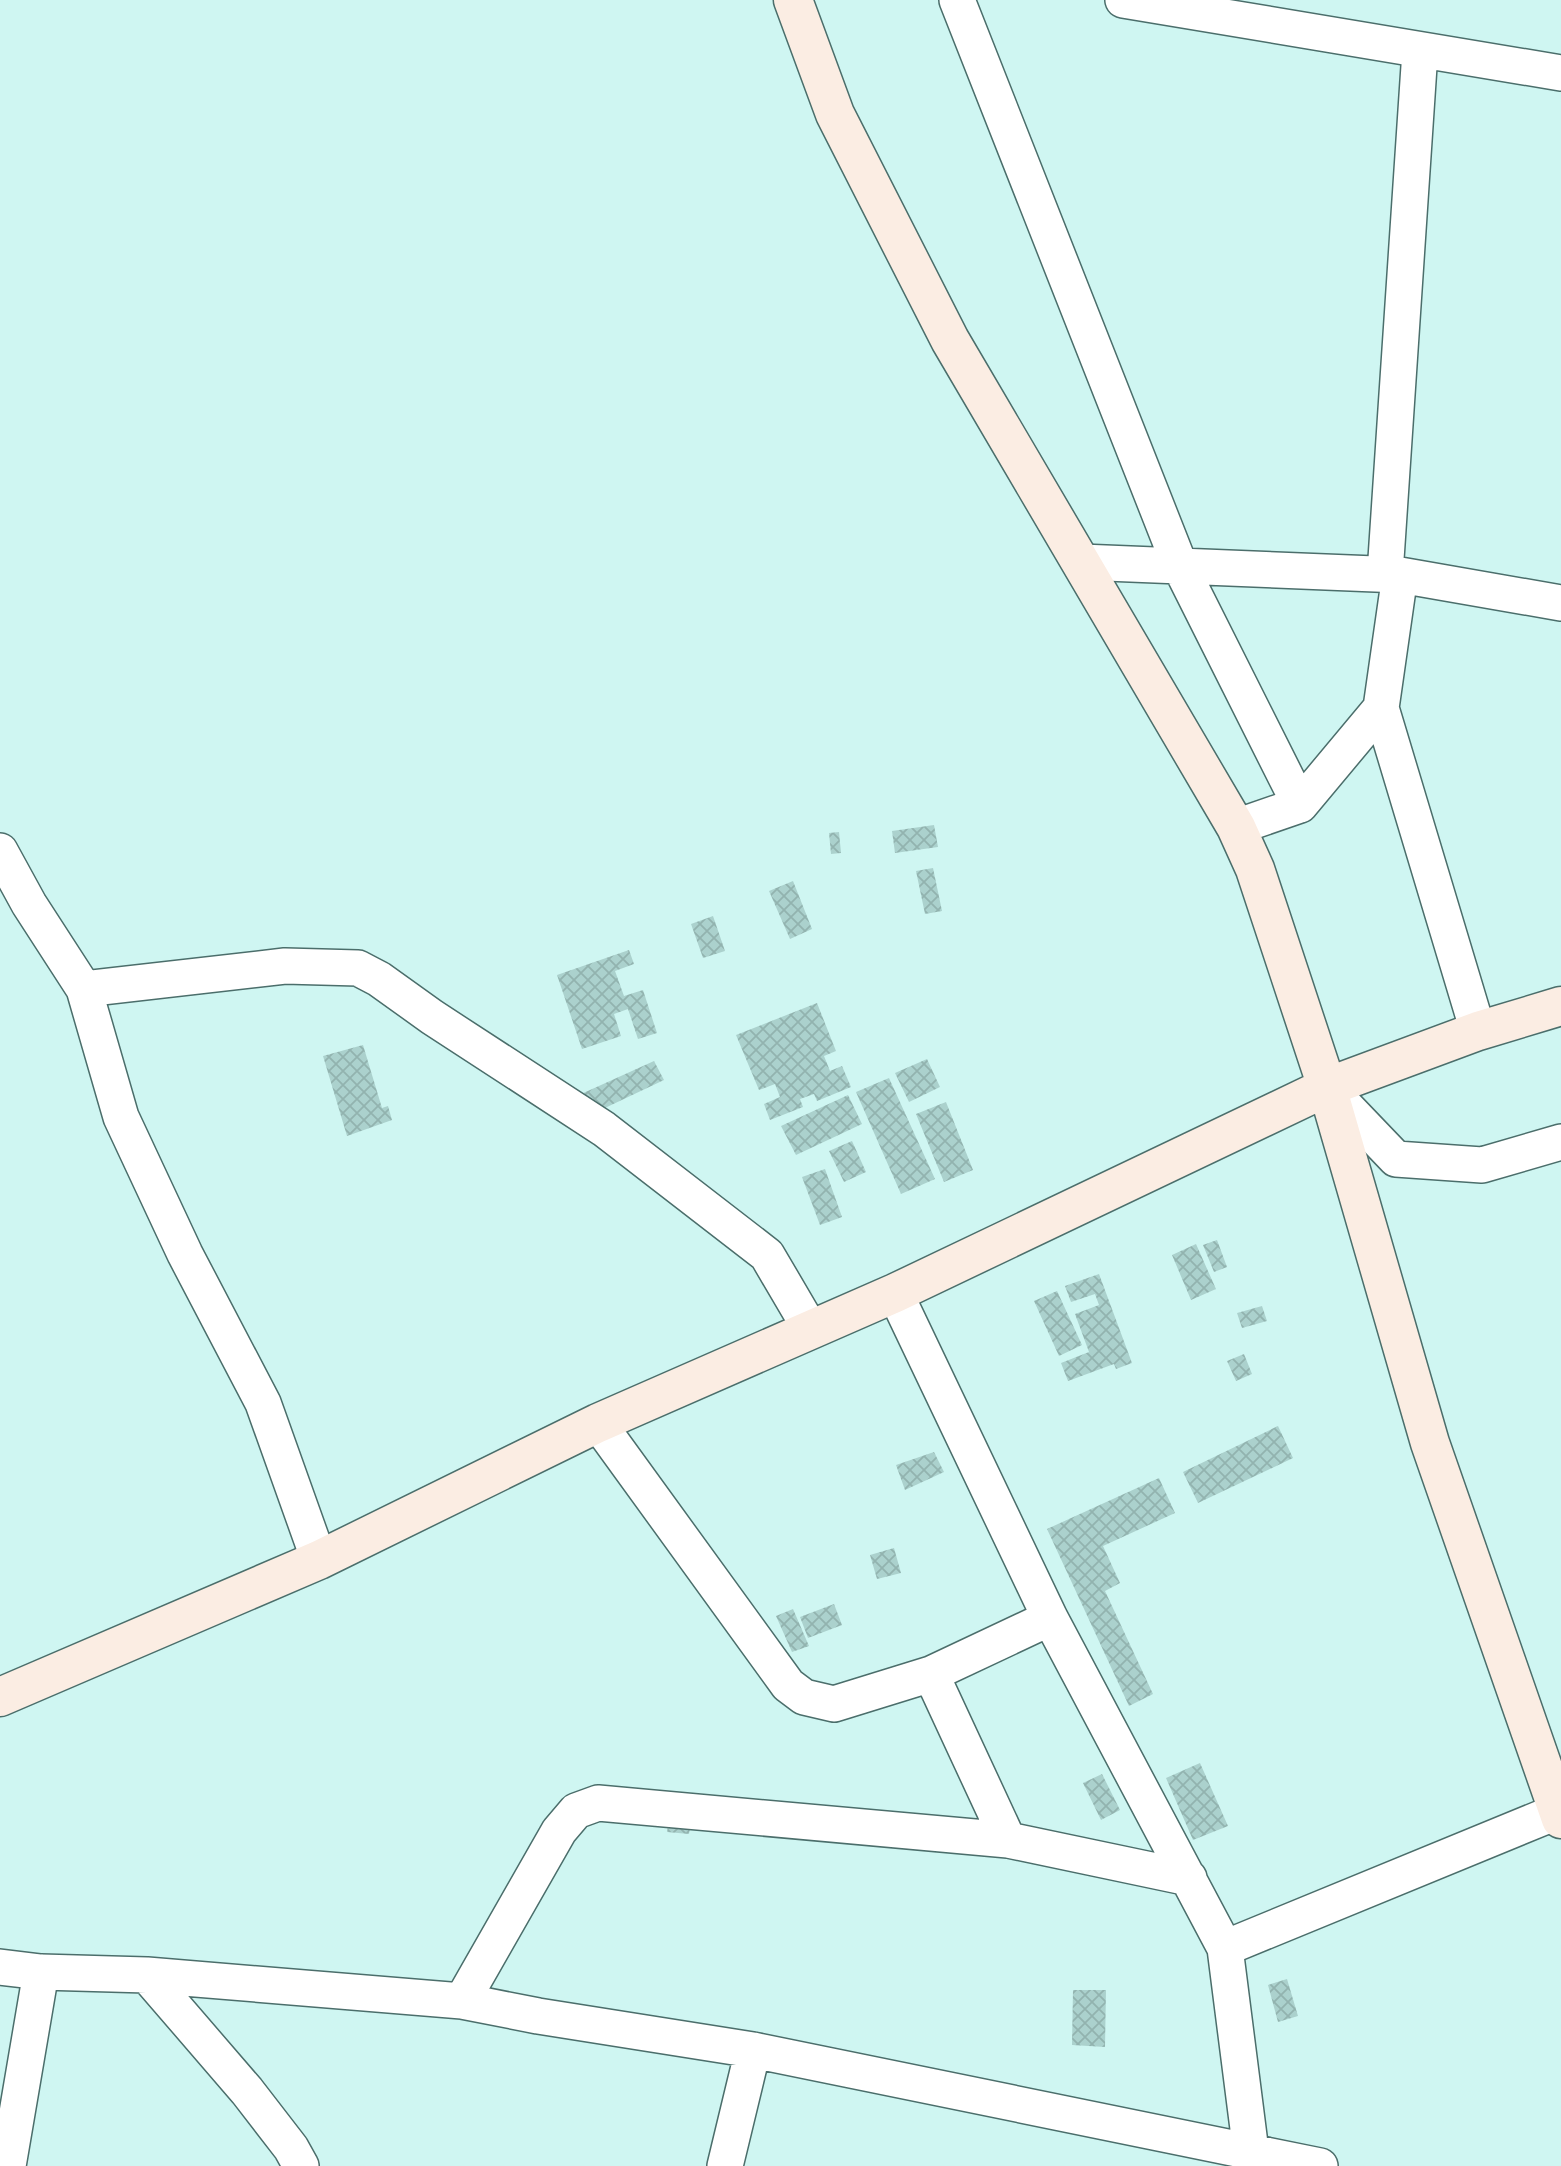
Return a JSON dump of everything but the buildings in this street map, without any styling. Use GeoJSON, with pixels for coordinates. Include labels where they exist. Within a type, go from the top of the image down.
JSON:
{"type":"FeatureCollection","features":[{"type":"Feature","properties":{"kind":"street"},"geometry":{"type":"LineString","coordinates":[[793,0],[835,114],[950,340],[1236,827],[1255,869],[1327,1087],[1430,1443],[1560,1814],[1225,1948]]}},
{"type":"Feature","properties":{"kind":"street"},"geometry":{"type":"LineString","coordinates":[[957,0],[1180,566],[1300,805]]}},
{"type":"Feature","properties":{"kind":"street"},"geometry":{"type":"LineString","coordinates":[[1123,0],[1201,6],[1420,51],[1561,73]]}},
{"type":"Feature","properties":{"kind":"street"},"geometry":{"type":"LineString","coordinates":[[1420,51],[1392,575],[1381,708],[1478,1031]]}},
{"type":"Feature","properties":{"kind":"street"},"geometry":{"type":"LineString","coordinates":[[1081,562],[1392,575],[1561,603]]}},
{"type":"Feature","properties":{"kind":"street"},"geometry":{"type":"LineString","coordinates":[[1236,827],[1300,805],[1381,708]]}},
{"type":"Feature","properties":{"kind":"street"},"geometry":{"type":"LineString","coordinates":[[0,851],[14,909],[84,989],[121,1117],[185,1254],[263,1403],[319,1560]]}},
{"type":"Feature","properties":{"kind":"street"},"geometry":{"type":"LineString","coordinates":[[84,989],[285,966],[358,968],[379,979],[432,1017],[604,1129],[767,1255],[811,1329]]}},
{"type":"Feature","properties":{"kind":"street"},"geometry":{"type":"LineString","coordinates":[[0,1697],[319,1560],[598,1423],[895,1293],[1327,1087],[1478,1031],[1561,1006]]}},
{"type":"Feature","properties":{"kind":"street"},"geometry":{"type":"LineString","coordinates":[[1327,1087],[1396,1159],[1482,1165],[1561,1142]]}},
{"type":"Feature","properties":{"kind":"street"},"geometry":{"type":"LineString","coordinates":[[895,1293],[1050,1618],[1225,1948],[1251,2152]]}},
{"type":"Feature","properties":{"kind":"street"},"geometry":{"type":"LineString","coordinates":[[598,1423],[789,1685],[804,1697],[834,1704],[931,1674],[1050,1618]]}},
{"type":"Feature","properties":{"kind":"street"},"geometry":{"type":"LineString","coordinates":[[931,1674],[1008,1840]]}},
{"type":"Feature","properties":{"kind":"street"},"geometry":{"type":"LineString","coordinates":[[462,2001],[559,1831],[576,1811],[598,1803],[1008,1840],[1189,1878]]}},
{"type":"Feature","properties":{"kind":"street"},"geometry":{"type":"LineString","coordinates":[[0,1967],[41,1972],[147,1975],[462,2001],[753,2050],[1207,2154],[1251,2152],[1320,2166]]}},
{"type":"Feature","properties":{"kind":"street"},"geometry":{"type":"LineString","coordinates":[[8,2166],[41,1972]]}},
{"type":"Feature","properties":{"kind":"street"},"geometry":{"type":"LineString","coordinates":[[147,1975],[247,2091],[291,2148],[301,2166]]}},
{"type":"Feature","properties":{"kind":"street"},"geometry":{"type":"LineString","coordinates":[[725,2166],[753,2050]]}}]}
